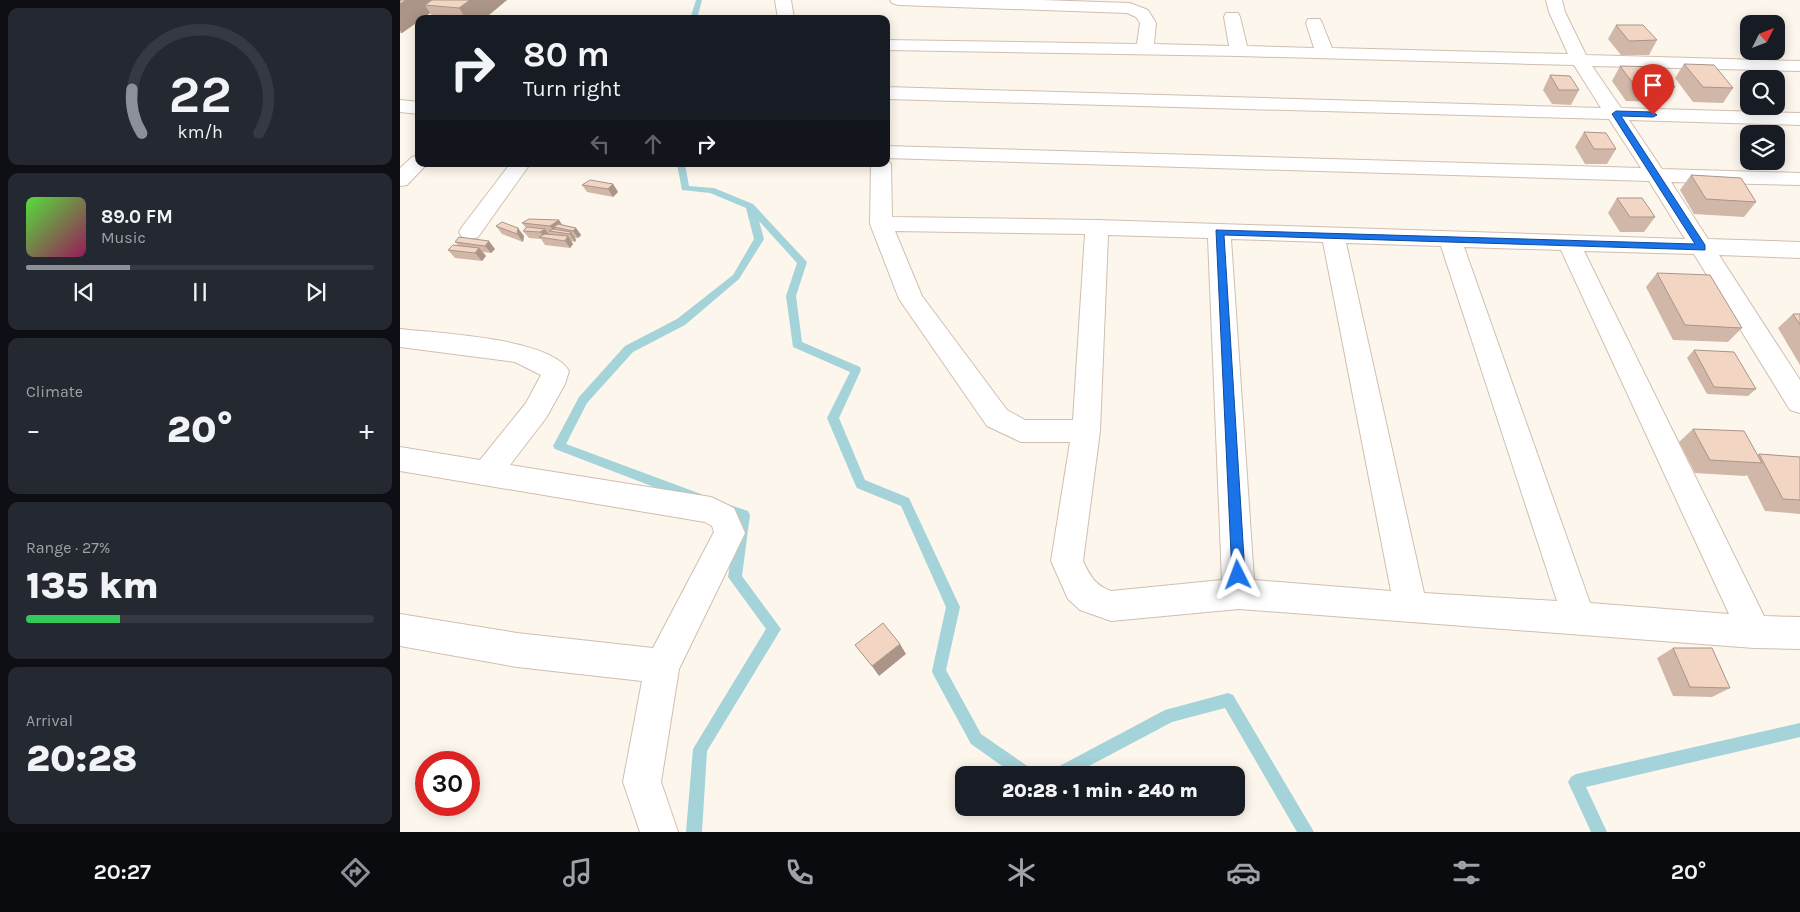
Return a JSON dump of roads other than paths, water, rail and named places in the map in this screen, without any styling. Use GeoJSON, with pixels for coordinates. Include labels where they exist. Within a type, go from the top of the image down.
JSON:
{"type":"FeatureCollection","features":[{"type":"Feature","properties":{"kind":"street"},"geometry":{"type":"LineString","coordinates":[[783,0],[785,15]]}},
{"type":"Feature","properties":{"kind":"street"},"geometry":{"type":"LineString","coordinates":[[898,0],[1130,8],[1142,14],[1148,23],[1145,50]]}},
{"type":"Feature","properties":{"kind":"street"},"geometry":{"type":"LineString","coordinates":[[1554,0],[1557,12],[1579,60],[1656,174],[1800,402]]}},
{"type":"Feature","properties":{"kind":"street"},"geometry":{"type":"LineString","coordinates":[[1232,17],[1239,51]]}},
{"type":"Feature","properties":{"kind":"street"},"geometry":{"type":"LineString","coordinates":[[1314,23],[1325,54]]}},
{"type":"Feature","properties":{"kind":"street"},"geometry":{"type":"LineString","coordinates":[[890,45],[1239,51],[1800,66]]}},
{"type":"Feature","properties":{"kind":"street"},"geometry":{"type":"LineString","coordinates":[[890,93],[1800,119]]}},
{"type":"Feature","properties":{"kind":"street"},"geometry":{"type":"LineString","coordinates":[[890,152],[1800,179]]}},
{"type":"Feature","properties":{"kind":"street"},"geometry":{"type":"LineString","coordinates":[[400,180],[415,165]]}},
{"type":"Feature","properties":{"kind":"street"},"geometry":{"type":"LineString","coordinates":[[470,232],[518,167]]}},
{"type":"Feature","properties":{"kind":"street"},"geometry":{"type":"LineString","coordinates":[[881,167],[881,224],[911,299],[997,418],[1021,431],[1086,431]]}},
{"type":"Feature","properties":{"kind":"street"},"geometry":{"type":"LineString","coordinates":[[881,224],[1097,228],[1800,250]]}},
{"type":"Feature","properties":{"kind":"street"},"geometry":{"type":"LineString","coordinates":[[1097,228],[1086,431],[1067,561],[1079,588],[1091,599],[1111,606],[1239,594],[1754,632],[1800,633]]}},
{"type":"Feature","properties":{"kind":"street"},"geometry":{"type":"LineString","coordinates":[[1219,232],[1239,594]]}},
{"type":"Feature","properties":{"kind":"street"},"geometry":{"type":"LineString","coordinates":[[1333,235],[1411,608]]}},
{"type":"Feature","properties":{"kind":"street"},"geometry":{"type":"LineString","coordinates":[[1450,238],[1579,618]]}},
{"type":"Feature","properties":{"kind":"street"},"geometry":{"type":"LineString","coordinates":[[1569,243],[1754,632]]}},
{"type":"Feature","properties":{"kind":"street"},"geometry":{"type":"LineString","coordinates":[[400,338],[518,353],[539,361],[556,371],[553,385],[487,473]]}},
{"type":"Feature","properties":{"kind":"street"},"geometry":{"type":"LineString","coordinates":[[400,459],[711,510],[723,517],[730,533],[662,666],[642,782],[659,832]]}},
{"type":"Feature","properties":{"kind":"street"},"geometry":{"type":"LineString","coordinates":[[400,630],[517,650],[662,666]]}},
{"type":"Feature","properties":{"kind":"waterway"},"geometry":{"type":"LineString","coordinates":[[694,15],[699,0]]}},
{"type":"Feature","properties":{"kind":"waterway"},"geometry":{"type":"LineString","coordinates":[[682,167],[685,188],[711,190],[750,206],[759,239],[736,277],[681,322],[629,349],[583,400],[559,446],[697,498]]}},
{"type":"Feature","properties":{"kind":"waterway"},"geometry":{"type":"LineString","coordinates":[[751,207],[802,262],[791,296],[797,344],[856,370],[833,418],[861,484],[905,502],[953,607],[939,671],[976,739],[1015,766]]}},
{"type":"Feature","properties":{"kind":"waterway"},"geometry":{"type":"LineString","coordinates":[[694,832],[700,749],[774,629],[735,577],[744,515],[721,507]]}},
{"type":"Feature","properties":{"kind":"waterway"},"geometry":{"type":"LineString","coordinates":[[1074,766],[1170,715],[1228,700],[1306,832]]}},
{"type":"Feature","properties":{"kind":"waterway"},"geometry":{"type":"LineString","coordinates":[[1599,832],[1576,782],[1800,730]]}}]}
